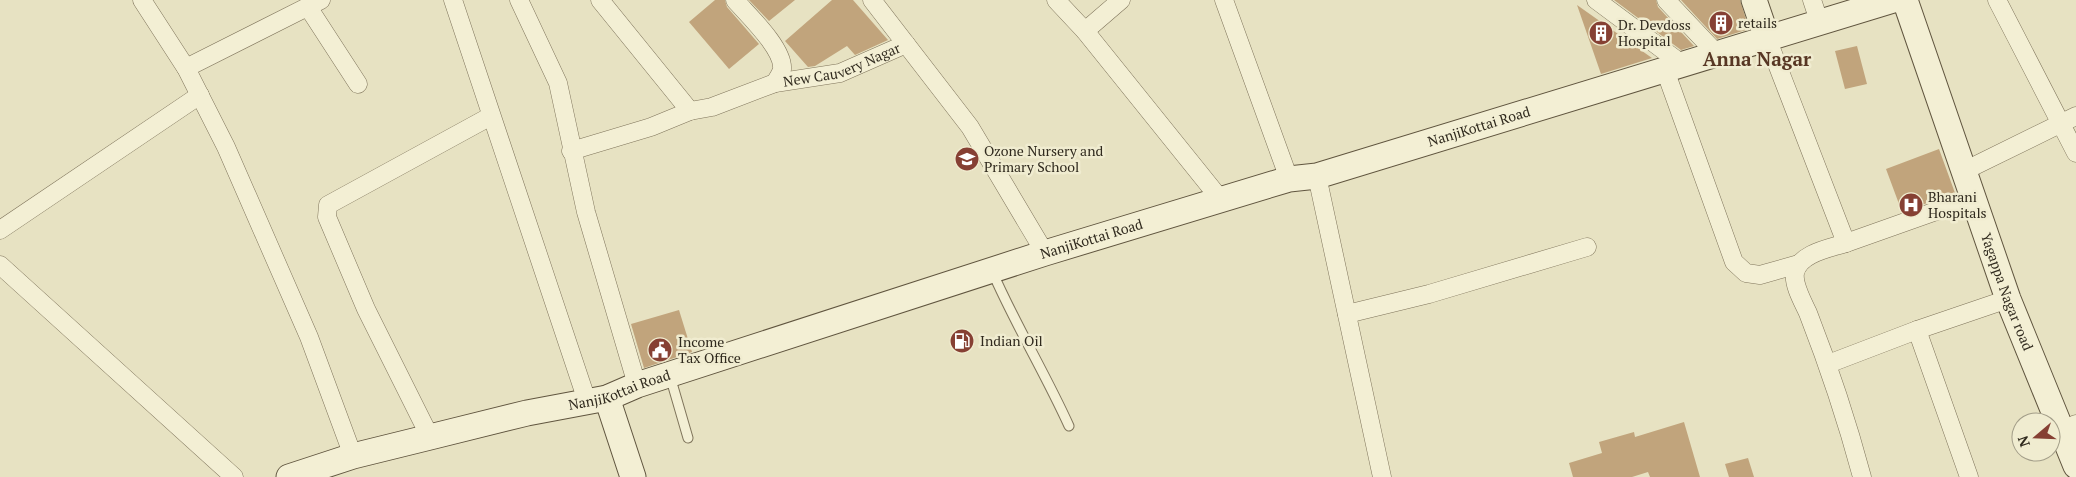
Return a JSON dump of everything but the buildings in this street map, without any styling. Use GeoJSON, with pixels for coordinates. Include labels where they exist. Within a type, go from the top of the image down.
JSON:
{"type":"FeatureCollection","features":[{"type":"Feature","properties":{"kind":"main road"},"geometry":{"type":"LineString","coordinates":[[1754,0],[1767,38]]}},
{"type":"Feature","properties":{"kind":"main road","name":"NanjiKottai Road"},"geometry":{"type":"LineString","coordinates":[[289,477],[353,456],[597,399],[1045,253],[1289,179],[1317,176],[1767,38],[1815,11],[1893,0]]}},
{"type":"Feature","properties":{"kind":"main road","name":"Yagappa Nagar road"},"geometry":{"type":"LineString","coordinates":[[1906,0],[2008,299],[2069,427],[2076,466]]}},
{"type":"Feature","properties":{"kind":"main road"},"geometry":{"type":"LineString","coordinates":[[597,399],[634,477]]}},
{"type":"Feature","properties":{"kind":"street"},"geometry":{"type":"LineString","coordinates":[[142,0],[186,68],[226,147],[309,337],[353,456]]}},
{"type":"Feature","properties":{"kind":"street"},"geometry":{"type":"LineString","coordinates":[[453,0],[491,116],[597,399]]}},
{"type":"Feature","properties":{"kind":"street"},"geometry":{"type":"LineString","coordinates":[[519,0],[558,83],[571,151],[586,212],[637,385]]}},
{"type":"Feature","properties":{"kind":"street"},"geometry":{"type":"LineString","coordinates":[[600,0],[690,111]]}},
{"type":"Feature","properties":{"kind":"street","name":"New Cauvery Nagar"},"geometry":{"type":"LineString","coordinates":[[735,0],[771,42],[780,57],[782,70],[775,83]]}},
{"type":"Feature","properties":{"kind":"street"},"geometry":{"type":"LineString","coordinates":[[872,0],[970,126],[1045,253]]}},
{"type":"Feature","properties":{"kind":"street"},"geometry":{"type":"LineString","coordinates":[[1056,0],[1085,31],[1220,200]]}},
{"type":"Feature","properties":{"kind":"street"},"geometry":{"type":"LineString","coordinates":[[1085,31],[1121,0]]}},
{"type":"Feature","properties":{"kind":"street"},"geometry":{"type":"LineString","coordinates":[[1224,0],[1289,179]]}},
{"type":"Feature","properties":{"kind":"street"},"geometry":{"type":"LineString","coordinates":[[1596,0],[1674,67],[1734,262],[1746,273],[1760,276],[1799,264],[1811,255],[1973,198]]}},
{"type":"Feature","properties":{"kind":"street"},"geometry":{"type":"LineString","coordinates":[[1666,0],[1726,51]]}},
{"type":"Feature","properties":{"kind":"street"},"geometry":{"type":"LineString","coordinates":[[1997,0],[2069,120],[2076,153]]}},
{"type":"Feature","properties":{"kind":"street"},"geometry":{"type":"LineString","coordinates":[[186,68],[314,3],[358,84]]}},
{"type":"Feature","properties":{"kind":"street"},"geometry":{"type":"LineString","coordinates":[[1767,38],[1846,243]]}},
{"type":"Feature","properties":{"kind":"street","name":"New Cauvery Nagar"},"geometry":{"type":"LineString","coordinates":[[571,151],[651,127],[690,111],[712,106],[775,83],[840,73],[906,44]]}},
{"type":"Feature","properties":{"kind":"street"},"geometry":{"type":"LineString","coordinates":[[0,230],[200,95]]}},
{"type":"Feature","properties":{"kind":"street"},"geometry":{"type":"LineString","coordinates":[[430,437],[366,309],[327,217],[328,205],[491,116]]}},
{"type":"Feature","properties":{"kind":"street"},"geometry":{"type":"LineString","coordinates":[[1964,172],[2069,120]]}},
{"type":"Feature","properties":{"kind":"street"},"geometry":{"type":"LineString","coordinates":[[1317,176],[1382,477]]}},
{"type":"Feature","properties":{"kind":"street"},"geometry":{"type":"LineString","coordinates":[[1348,314],[1429,294],[1587,247]]}},
{"type":"Feature","properties":{"kind":"street"},"geometry":{"type":"LineString","coordinates":[[1799,264],[1795,273],[1798,287],[1828,364],[1862,477]]}},
{"type":"Feature","properties":{"kind":"street"},"geometry":{"type":"LineString","coordinates":[[0,265],[234,477]]}},
{"type":"Feature","properties":{"kind":"street"},"geometry":{"type":"LineString","coordinates":[[1828,364],[1917,330],[2008,299]]}},
{"type":"Feature","properties":{"kind":"street"},"geometry":{"type":"LineString","coordinates":[[1917,330],[1969,477]]}},
{"type":"Feature","properties":{"kind":"lane"},"geometry":{"type":"LineString","coordinates":[[992,271],[1004,300],[1034,352],[1068,426]]}},
{"type":"Feature","properties":{"kind":"lane"},"geometry":{"type":"LineString","coordinates":[[669,375],[688,438]]}},
{"type":"Feature","properties":{"kind":"place","name":"retails"},"geometry":{"type":"Point","coordinates":[1721,23]}},
{"type":"Feature","properties":{"kind":"place","name":"Dr. Devdoss Hospital"},"geometry":{"type":"Point","coordinates":[1601,33]}},
{"type":"Feature","properties":{"kind":"place","name":"Ozone Nursery and Primary School"},"geometry":{"type":"Point","coordinates":[967,159]}},
{"type":"Feature","properties":{"kind":"place","name":"Bharani Hospitals"},"geometry":{"type":"Point","coordinates":[1911,205]}},
{"type":"Feature","properties":{"kind":"place","name":"Indian Oil"},"geometry":{"type":"Point","coordinates":[962,341]}},
{"type":"Feature","properties":{"kind":"place","name":"Income Tax Office"},"geometry":{"type":"Point","coordinates":[660,350]}},
{"type":"Feature","properties":{"kind":"district","name":"Anna Nagar"},"geometry":{"type":"Point","coordinates":[1757,59]}}]}
